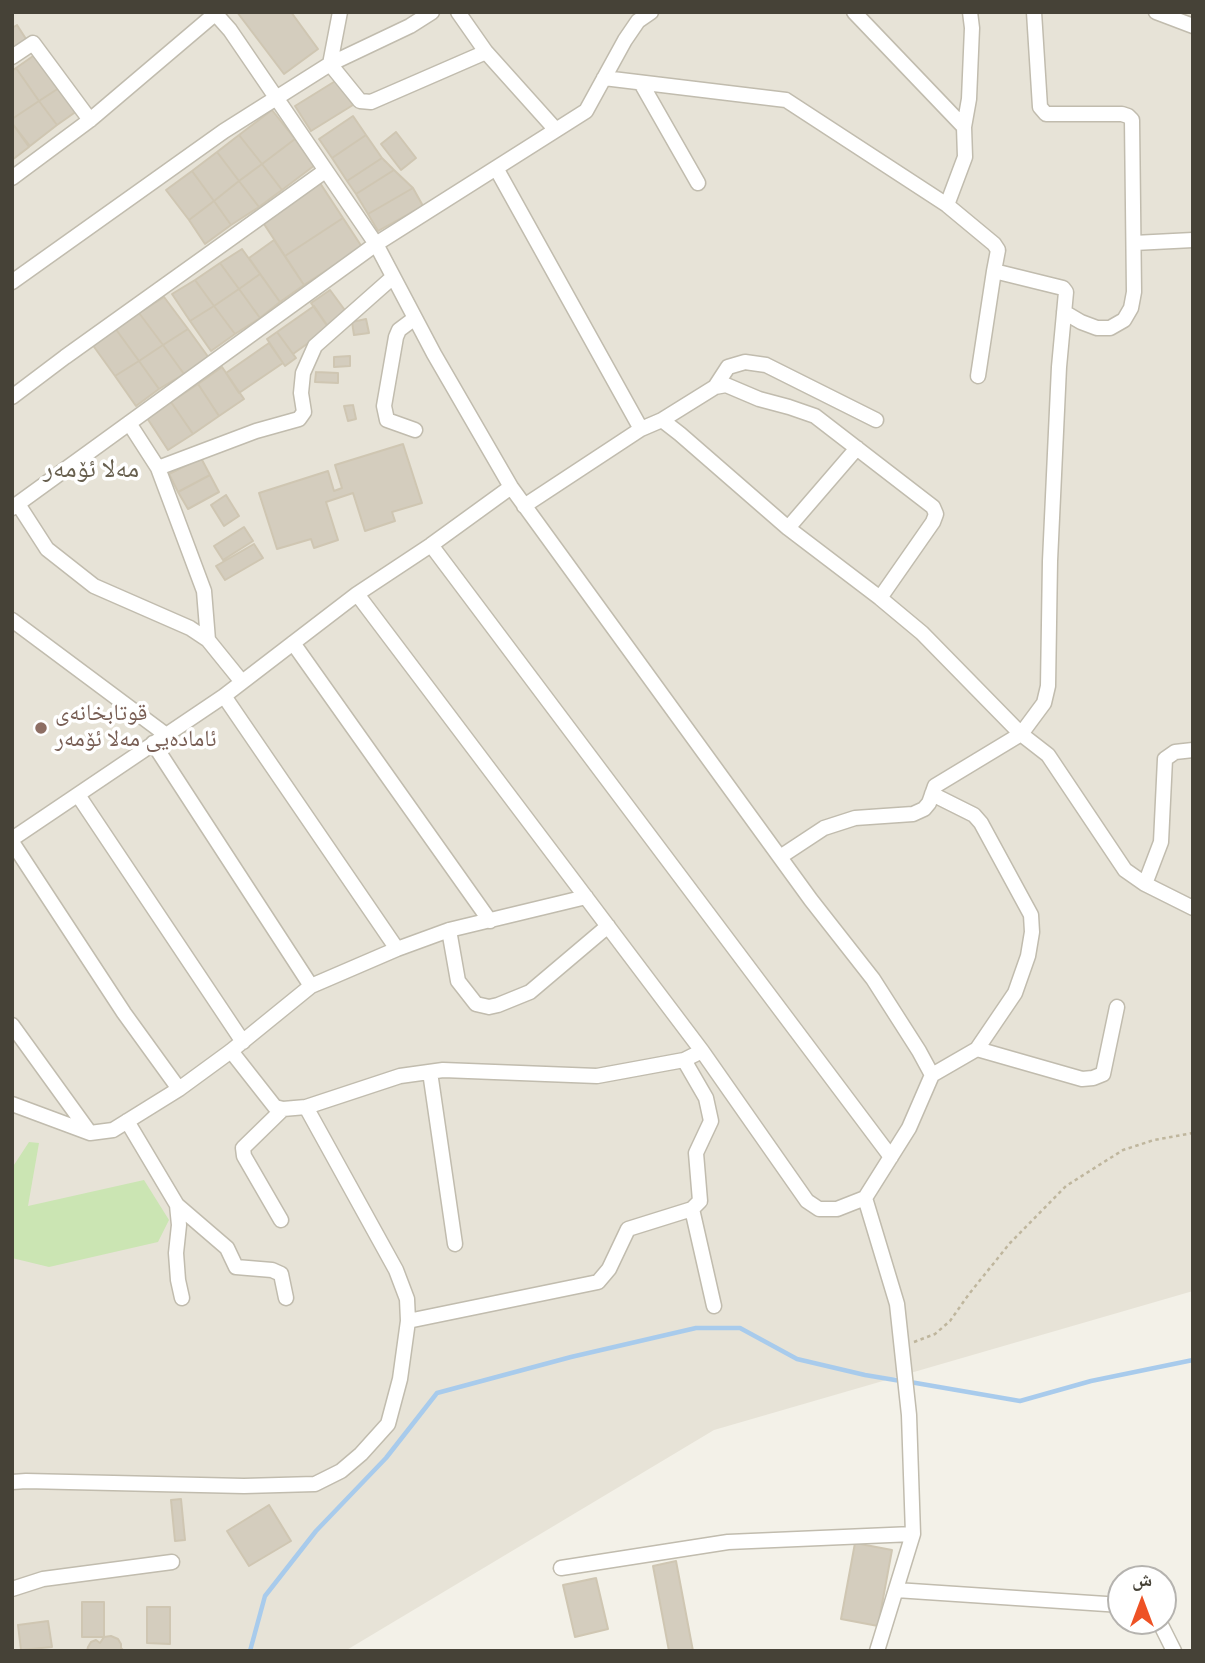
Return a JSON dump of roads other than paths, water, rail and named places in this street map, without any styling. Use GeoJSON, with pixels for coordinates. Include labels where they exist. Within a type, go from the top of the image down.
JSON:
{"type":"FeatureCollection","features":[{"type":"Feature","properties":{"kind":"street"},"geometry":{"type":"LineString","coordinates":[[340,12],[330,64],[360,101],[371,102],[486,52]]}},
{"type":"Feature","properties":{"kind":"street"},"geometry":{"type":"LineString","coordinates":[[12,282],[224,131],[330,64],[410,26],[432,12]]}},
{"type":"Feature","properties":{"kind":"street"},"geometry":{"type":"LineString","coordinates":[[458,12],[486,52],[556,130]]}},
{"type":"Feature","properties":{"kind":"street"},"geometry":{"type":"LineString","coordinates":[[242,682],[208,640],[190,628],[94,586],[47,549],[15,506],[376,244],[586,111],[625,40],[632,17],[652,12]]}},
{"type":"Feature","properties":{"kind":"street"},"geometry":{"type":"LineString","coordinates":[[854,12],[964,127]]}},
{"type":"Feature","properties":{"kind":"street"},"geometry":{"type":"LineString","coordinates":[[947,205],[965,157],[964,127],[969,99],[972,28],[970,12]]}},
{"type":"Feature","properties":{"kind":"street"},"geometry":{"type":"LineString","coordinates":[[1034,12],[1040,107],[1046,114],[1122,114],[1132,120],[1134,292],[1131,307],[1124,320],[1110,328],[1097,328],[1064,313]]}},
{"type":"Feature","properties":{"kind":"street"},"geometry":{"type":"LineString","coordinates":[[1156,12],[1193,26]]}},
{"type":"Feature","properties":{"kind":"street"},"geometry":{"type":"LineString","coordinates":[[12,178],[90,120],[215,13],[230,30],[376,244],[511,487],[780,857],[873,979],[932,1075]]}},
{"type":"Feature","properties":{"kind":"street"},"geometry":{"type":"LineString","coordinates":[[12,57],[33,43],[90,120]]}},
{"type":"Feature","properties":{"kind":"street"},"geometry":{"type":"LineString","coordinates":[[604,78],[786,100],[947,205],[998,250],[978,376]]}},
{"type":"Feature","properties":{"kind":"street"},"geometry":{"type":"LineString","coordinates":[[641,83],[698,183]]}},
{"type":"Feature","properties":{"kind":"street"},"geometry":{"type":"LineString","coordinates":[[496,168],[641,429]]}},
{"type":"Feature","properties":{"kind":"street"},"geometry":{"type":"LineString","coordinates":[[12,397],[325,171]]}},
{"type":"Feature","properties":{"kind":"street"},"geometry":{"type":"LineString","coordinates":[[1134,243],[1193,240]]}},
{"type":"Feature","properties":{"kind":"street"},"geometry":{"type":"LineString","coordinates":[[780,857],[824,828],[855,818],[913,814],[924,809],[935,786],[1020,734],[1044,703],[1048,686],[1050,561],[1059,367],[1066,292],[1063,288],[995,271]]}},
{"type":"Feature","properties":{"kind":"street"},"geometry":{"type":"LineString","coordinates":[[158,468],[299,419],[304,412],[301,393],[303,373],[314,346],[393,278]]}},
{"type":"Feature","properties":{"kind":"street"},"geometry":{"type":"LineString","coordinates":[[415,318],[399,330],[396,337],[384,406],[387,421],[415,430]]}},
{"type":"Feature","properties":{"kind":"street"},"geometry":{"type":"LineString","coordinates":[[715,387],[728,367],[745,362],[766,365],[876,420]]}},
{"type":"Feature","properties":{"kind":"street"},"geometry":{"type":"LineString","coordinates":[[524,506],[641,429],[662,420],[715,387],[726,385],[759,399],[815,416],[933,507],[936,514],[933,522],[880,598]]}},
{"type":"Feature","properties":{"kind":"street"},"geometry":{"type":"LineString","coordinates":[[662,420],[788,528],[922,633],[1020,734],[1048,755],[1125,870],[1145,884],[1193,908]]}},
{"type":"Feature","properties":{"kind":"street"},"geometry":{"type":"LineString","coordinates":[[130,423],[158,468],[204,591],[208,640]]}},
{"type":"Feature","properties":{"kind":"street"},"geometry":{"type":"LineString","coordinates":[[788,528],[857,448]]}},
{"type":"Feature","properties":{"kind":"street"},"geometry":{"type":"LineString","coordinates":[[179,1089],[124,1013],[12,841],[224,696],[357,594],[511,487]]}},
{"type":"Feature","properties":{"kind":"street"},"geometry":{"type":"LineString","coordinates":[[431,545],[891,1157]]}},
{"type":"Feature","properties":{"kind":"street"},"geometry":{"type":"LineString","coordinates":[[357,594],[702,1051],[807,1202],[820,1209],[837,1209],[865,1198],[909,1128],[932,1075],[977,1049],[1015,993],[1028,956],[1032,932],[1031,915],[981,823],[974,815],[932,794]]}},
{"type":"Feature","properties":{"kind":"street"},"geometry":{"type":"LineString","coordinates":[[12,620],[159,738],[311,985]]}},
{"type":"Feature","properties":{"kind":"street"},"geometry":{"type":"LineString","coordinates":[[293,643],[490,921]]}},
{"type":"Feature","properties":{"kind":"street"},"geometry":{"type":"LineString","coordinates":[[224,696],[397,949]]}},
{"type":"Feature","properties":{"kind":"street"},"geometry":{"type":"LineString","coordinates":[[1145,884],[1161,842],[1165,759],[1175,752],[1193,750]]}},
{"type":"Feature","properties":{"kind":"street"},"geometry":{"type":"LineString","coordinates":[[78,795],[275,1107],[283,1110],[306,1107],[400,1076],[443,1070],[597,1076],[684,1060],[702,1051]]}},
{"type":"Feature","properties":{"kind":"street"},"geometry":{"type":"LineString","coordinates":[[12,1104],[90,1133],[113,1130],[179,1089],[237,1046],[311,985],[449,930],[586,897]]}},
{"type":"Feature","properties":{"kind":"street"},"geometry":{"type":"LineString","coordinates":[[449,930],[458,981],[476,1004],[489,1007],[498,1006],[530,992],[608,926]]}},
{"type":"Feature","properties":{"kind":"street"},"geometry":{"type":"LineString","coordinates":[[977,1049],[1082,1079],[1093,1078],[1103,1074],[1117,1007]]}},
{"type":"Feature","properties":{"kind":"street"},"geometry":{"type":"LineString","coordinates":[[12,1025],[90,1133]]}},
{"type":"Feature","properties":{"kind":"street"},"geometry":{"type":"LineString","coordinates":[[408,1321],[598,1282],[609,1269],[628,1229],[692,1209],[699,1201],[696,1153],[711,1121],[706,1098],[684,1060]]}},
{"type":"Feature","properties":{"kind":"street"},"geometry":{"type":"LineString","coordinates":[[430,1072],[455,1244]]}},
{"type":"Feature","properties":{"kind":"street"},"geometry":{"type":"LineString","coordinates":[[12,1482],[244,1486],[315,1484],[341,1471],[388,1424],[400,1379],[408,1321],[407,1299],[396,1270],[306,1107]]}},
{"type":"Feature","properties":{"kind":"street"},"geometry":{"type":"LineString","coordinates":[[281,1220],[244,1156],[243,1148],[283,1110]]}},
{"type":"Feature","properties":{"kind":"street"},"geometry":{"type":"LineString","coordinates":[[127,1121],[177,1205],[227,1248],[236,1268],[272,1270],[281,1274],[286,1298]]}},
{"type":"Feature","properties":{"kind":"street"},"geometry":{"type":"LineString","coordinates":[[865,1198],[897,1304],[909,1415],[913,1534],[877,1651]]}},
{"type":"Feature","properties":{"kind":"street"},"geometry":{"type":"LineString","coordinates":[[177,1205],[179,1225],[176,1253],[182,1298]]}},
{"type":"Feature","properties":{"kind":"street"},"geometry":{"type":"LineString","coordinates":[[692,1209],[714,1306]]}},
{"type":"Feature","properties":{"kind":"street"},"geometry":{"type":"LineString","coordinates":[[561,1568],[728,1542],[913,1534]]}},
{"type":"Feature","properties":{"kind":"street"},"geometry":{"type":"LineString","coordinates":[[12,1589],[43,1579],[172,1562]]}},
{"type":"Feature","properties":{"kind":"street"},"geometry":{"type":"LineString","coordinates":[[896,1590],[1107,1604]]}},
{"type":"Feature","properties":{"kind":"street"},"geometry":{"type":"LineString","coordinates":[[1166,1635],[1174,1651]]}},
{"type":"Feature","properties":{"kind":"waterway"},"geometry":{"type":"LineString","coordinates":[[250,1651],[265,1596],[316,1531],[386,1458],[437,1393],[571,1357],[696,1328],[740,1328],[797,1359],[901,1381]]}},
{"type":"Feature","properties":{"kind":"waterway"},"geometry":{"type":"LineString","coordinates":[[910,1382],[1020,1401],[1091,1381],[1193,1360]]}},
{"type":"Feature","properties":{"kind":"place","name":"قوتابخانەی ئامادەیی مەلا ئۆمەر"},"geometry":{"type":"Point","coordinates":[41,728]}},
{"type":"Feature","properties":{"kind":"district","name":"مەلا ئۆمەر"},"geometry":{"type":"Point","coordinates":[91,472]}}]}
